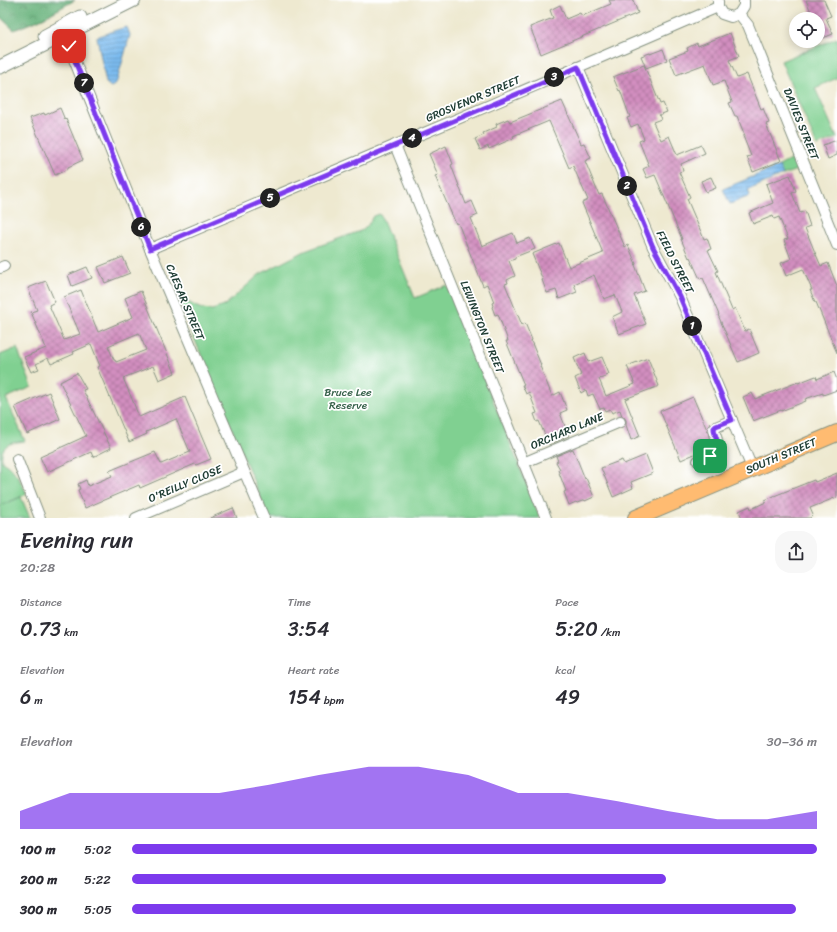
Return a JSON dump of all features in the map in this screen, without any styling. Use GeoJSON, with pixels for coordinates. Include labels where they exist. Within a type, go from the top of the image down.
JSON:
{"type":"FeatureCollection","features":[{"type":"Feature","properties":{"kind":"main road","name":"SOUTH STREET"},"geometry":{"type":"LineString","coordinates":[[636,518],[837,432]]}},
{"type":"Feature","properties":{"kind":"street"},"geometry":{"type":"LineString","coordinates":[[0,67],[114,0]]}},
{"type":"Feature","properties":{"kind":"street"},"geometry":{"type":"LineString","coordinates":[[0,58],[38,40],[134,0]]}},
{"type":"Feature","properties":{"kind":"street"},"geometry":{"type":"LineString","coordinates":[[718,4],[722,14],[731,17],[739,14],[744,6],[744,0]]}},
{"type":"Feature","properties":{"kind":"street","name":"GROSVENOR STREET"},"geometry":{"type":"LineString","coordinates":[[150,249],[536,86],[718,4]]}},
{"type":"Feature","properties":{"kind":"street","name":"DAVIES STREET"},"geometry":{"type":"LineString","coordinates":[[739,14],[748,25],[837,245]]}},
{"type":"Feature","properties":{"kind":"street","name":"CAESAR STREET"},"geometry":{"type":"LineString","coordinates":[[62,31],[150,249],[264,518]]}},
{"type":"Feature","properties":{"kind":"street","name":"FIELD STREET"},"geometry":{"type":"LineString","coordinates":[[578,67],[653,247],[680,297],[752,468]]}},
{"type":"Feature","properties":{"kind":"street","name":"LEWINGTON STREET"},"geometry":{"type":"LineString","coordinates":[[395,145],[546,518]]}},
{"type":"Feature","properties":{"kind":"street"},"geometry":{"type":"LineString","coordinates":[[698,461],[713,454],[718,449],[718,442],[714,428],[732,420]]}},
{"type":"Feature","properties":{"kind":"street","name":"ORCHARD LANE"},"geometry":{"type":"LineString","coordinates":[[523,462],[620,422]]}},
{"type":"Feature","properties":{"kind":"street"},"geometry":{"type":"LineString","coordinates":[[17,459],[40,518]]}},
{"type":"Feature","properties":{"kind":"street","name":"O'REILLY CLOSE"},"geometry":{"type":"LineString","coordinates":[[136,518],[244,472]]}},
{"type":"Feature","properties":{"kind":"green space"},"geometry":{"type":"Polygon","coordinates":[[[0,0],[75,0],[43,18],[14,30],[0,17],[0,0]]]}},
{"type":"Feature","properties":{"kind":"green space"},"geometry":{"type":"Polygon","coordinates":[[[837,38],[837,78],[815,88],[837,138],[817,146],[781,61],[813,48],[825,48],[825,43],[837,38]]]}},
{"type":"Feature","properties":{"kind":"green space"},"geometry":{"type":"Polygon","coordinates":[[[794,158],[799,169],[783,175],[779,166],[794,158]]]}},
{"type":"Feature","properties":{"kind":"green space","name":"Bruce Lee Reserve"},"geometry":{"type":"Polygon","coordinates":[[[379,214],[415,298],[447,285],[540,518],[269,518],[180,304],[188,302],[202,309],[212,310],[224,306],[260,274],[305,251],[363,230],[373,216],[379,214]]]}},
{"type":"Feature","properties":{"kind":"green space"},"geometry":{"type":"Polygon","coordinates":[[[17,348],[32,387],[6,398],[25,441],[15,442],[8,445],[3,451],[2,462],[11,468],[20,480],[27,494],[2,505],[21,497],[30,518],[0,518],[0,355],[17,348]]]}},
{"type":"Feature","properties":{"kind":"water"},"geometry":{"type":"Polygon","coordinates":[[[127,27],[130,35],[116,84],[111,87],[106,83],[97,37],[127,27]]]}},
{"type":"Feature","properties":{"kind":"water"},"geometry":{"type":"Polygon","coordinates":[[[779,166],[783,175],[748,190],[750,196],[730,204],[723,189],[779,166]]]}},
{"type":"Feature","properties":{"kind":"building"},"geometry":{"type":"Polygon","coordinates":[[[609,0],[633,0],[638,13],[541,54],[530,27],[553,18],[550,10],[560,5],[566,19],[580,13],[582,16],[611,4],[609,0]]]}},
{"type":"Feature","properties":{"kind":"building"},"geometry":{"type":"Polygon","coordinates":[[[806,0],[824,0],[831,16],[826,18],[833,34],[825,37],[825,12],[811,12],[806,0]]]}},
{"type":"Feature","properties":{"kind":"building"},"geometry":{"type":"Polygon","coordinates":[[[730,33],[739,56],[729,60],[737,78],[747,74],[761,109],[763,108],[769,123],[766,124],[781,161],[753,172],[747,157],[751,156],[743,136],[745,136],[737,116],[735,116],[729,103],[732,102],[724,81],[713,85],[705,64],[676,75],[669,58],[688,51],[687,48],[697,43],[698,46],[730,33]]]}},
{"type":"Feature","properties":{"kind":"building"},"geometry":{"type":"Polygon","coordinates":[[[663,49],[667,60],[646,68],[641,56],[663,49]]]}},
{"type":"Feature","properties":{"kind":"building"},"geometry":{"type":"Polygon","coordinates":[[[644,65],[660,104],[663,103],[667,112],[659,115],[661,119],[653,122],[661,140],[669,136],[677,155],[701,145],[705,153],[681,164],[683,171],[679,172],[690,197],[687,199],[704,239],[707,238],[711,249],[708,250],[718,271],[716,272],[732,310],[735,308],[745,331],[749,329],[759,353],[738,362],[703,278],[700,279],[690,257],[689,258],[655,175],[647,178],[643,169],[649,166],[639,141],[644,139],[638,124],[631,127],[627,118],[630,117],[620,90],[619,91],[613,77],[644,65]]]}},
{"type":"Feature","properties":{"kind":"building"},"geometry":{"type":"Polygon","coordinates":[[[562,101],[581,144],[584,143],[591,158],[585,161],[599,195],[602,194],[625,247],[628,245],[645,291],[634,295],[646,324],[619,334],[612,317],[622,312],[615,295],[604,299],[594,275],[574,284],[577,292],[559,299],[556,290],[547,293],[532,254],[559,243],[569,267],[603,253],[582,203],[588,200],[573,166],[569,168],[549,121],[513,136],[514,138],[489,149],[488,146],[480,150],[475,139],[484,135],[483,133],[497,127],[496,124],[508,119],[510,122],[562,101]]]}},
{"type":"Feature","properties":{"kind":"building"},"geometry":{"type":"Polygon","coordinates":[[[60,108],[83,160],[55,175],[30,118],[44,113],[45,115],[60,108]]]}},
{"type":"Feature","properties":{"kind":"building"},"geometry":{"type":"Polygon","coordinates":[[[837,140],[837,155],[828,159],[823,145],[837,140]]]}},
{"type":"Feature","properties":{"kind":"building"},"geometry":{"type":"Polygon","coordinates":[[[446,146],[453,164],[451,165],[466,204],[472,201],[478,215],[471,218],[482,246],[513,233],[517,243],[530,238],[535,249],[509,261],[515,276],[507,280],[508,283],[505,284],[522,325],[525,323],[552,396],[560,392],[567,410],[560,413],[569,436],[549,445],[539,421],[537,422],[534,414],[537,413],[529,392],[526,394],[522,385],[524,385],[506,341],[508,341],[498,314],[495,315],[492,307],[492,303],[494,302],[487,284],[483,286],[458,223],[456,224],[435,176],[438,175],[429,154],[446,146]]]}},
{"type":"Feature","properties":{"kind":"building"},"geometry":{"type":"Polygon","coordinates":[[[790,175],[796,191],[792,193],[800,213],[805,211],[810,226],[805,228],[814,250],[821,266],[828,263],[837,286],[837,353],[810,290],[812,290],[803,269],[786,276],[781,263],[791,259],[784,240],[788,239],[779,217],[774,219],[773,216],[753,224],[749,213],[773,203],[766,184],[790,175]]]}},
{"type":"Feature","properties":{"kind":"building"},"geometry":{"type":"Polygon","coordinates":[[[711,177],[716,188],[706,192],[701,181],[711,177]]]}},
{"type":"Feature","properties":{"kind":"building"},"geometry":{"type":"Polygon","coordinates":[[[123,257],[130,273],[105,283],[98,267],[123,257]]]}},
{"type":"Feature","properties":{"kind":"building"},"geometry":{"type":"Polygon","coordinates":[[[87,267],[92,278],[72,286],[68,275],[87,267]]]}},
{"type":"Feature","properties":{"kind":"building"},"geometry":{"type":"Polygon","coordinates":[[[46,281],[55,302],[49,305],[64,340],[80,334],[64,297],[81,290],[98,332],[133,317],[125,298],[141,291],[175,373],[159,380],[153,366],[123,378],[139,417],[185,397],[211,459],[196,465],[195,464],[140,488],[139,485],[85,508],[78,490],[80,489],[78,484],[86,480],[88,486],[112,476],[109,471],[155,452],[161,464],[190,452],[176,419],[146,432],[147,434],[129,442],[97,367],[100,366],[91,344],[73,352],[74,354],[51,364],[48,358],[36,364],[39,369],[31,372],[24,357],[46,348],[31,312],[37,310],[28,288],[46,281]],[[139,333],[108,346],[116,362],[146,350],[139,333]]]}},
{"type":"Feature","properties":{"kind":"building"},"geometry":{"type":"Polygon","coordinates":[[[585,353],[588,362],[602,357],[609,374],[605,375],[606,377],[599,379],[606,396],[635,384],[627,366],[648,358],[659,386],[625,399],[640,436],[631,440],[626,425],[626,420],[622,416],[620,410],[612,413],[610,409],[605,411],[604,408],[600,409],[593,394],[588,396],[586,390],[581,393],[575,378],[581,375],[574,358],[585,353]]]}},
{"type":"Feature","properties":{"kind":"building"},"geometry":{"type":"Polygon","coordinates":[[[834,372],[837,380],[837,390],[805,399],[806,401],[753,421],[743,397],[752,393],[755,399],[798,382],[816,376],[817,379],[834,372]]]}},
{"type":"Feature","properties":{"kind":"building"},"geometry":{"type":"Polygon","coordinates":[[[77,373],[86,389],[83,390],[111,448],[93,457],[91,452],[47,472],[40,457],[86,436],[60,382],[77,373]]]}},
{"type":"Feature","properties":{"kind":"building"},"geometry":{"type":"Polygon","coordinates":[[[49,392],[60,419],[27,434],[15,407],[49,392]]]}},
{"type":"Feature","properties":{"kind":"building"},"geometry":{"type":"Polygon","coordinates":[[[693,397],[708,432],[711,446],[681,460],[660,411],[693,397]]]}},
{"type":"Feature","properties":{"kind":"building"},"geometry":{"type":"Polygon","coordinates":[[[573,449],[594,497],[569,505],[564,492],[566,491],[558,470],[560,469],[556,462],[558,461],[556,456],[573,449]]]}},
{"type":"Feature","properties":{"kind":"building"},"geometry":{"type":"Polygon","coordinates":[[[646,455],[653,473],[631,482],[633,488],[613,497],[601,468],[622,460],[624,464],[646,455]]]}},
{"type":"Feature","properties":{"kind":"building"},"geometry":{"type":"Polygon","coordinates":[[[837,473],[837,497],[810,508],[813,515],[810,518],[742,518],[739,511],[750,506],[751,509],[766,502],[765,500],[774,496],[814,480],[815,482],[837,473]]]}},
{"type":"Feature","properties":{"kind":"building"},"geometry":{"type":"Polygon","coordinates":[[[233,508],[237,518],[210,518],[233,508]]]}},
{"type":"Feature","properties":{"kind":"route"},"geometry":{"type":"LineString","coordinates":[[69,46],[150,249],[578,67],[653,247],[680,297],[732,420],[714,428],[718,442],[718,449],[710,456]]}}]}
